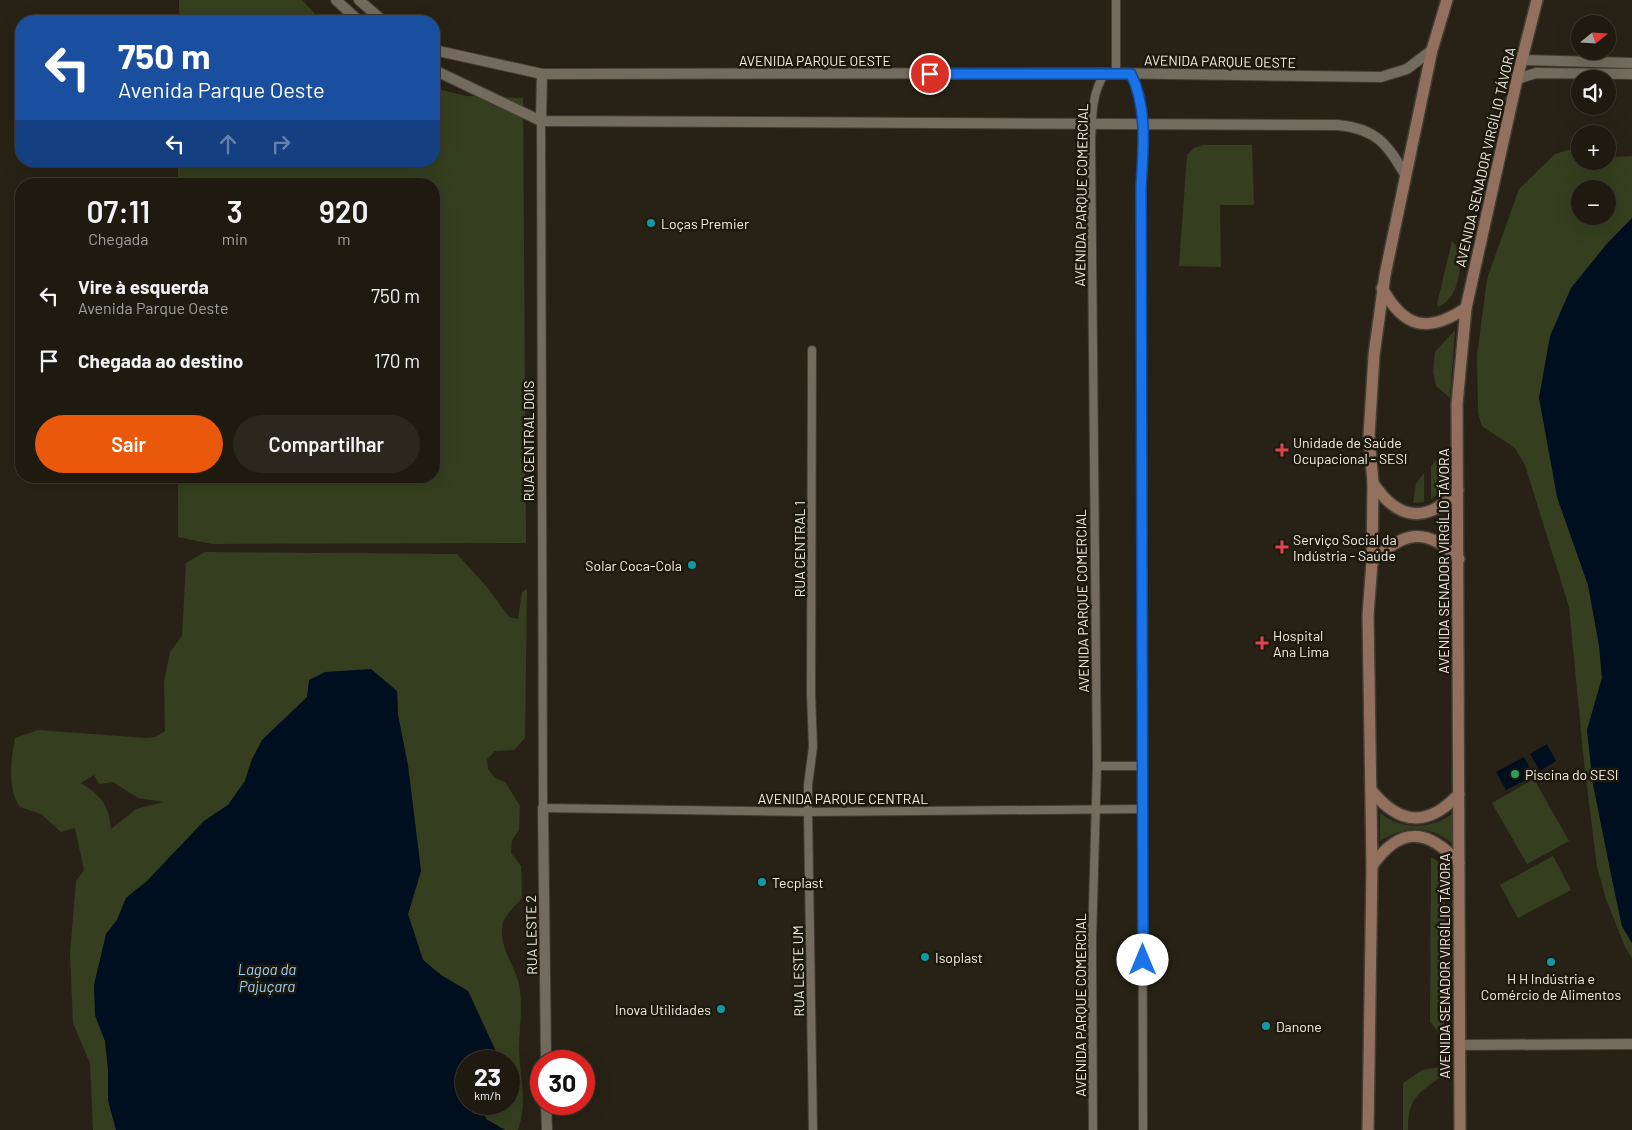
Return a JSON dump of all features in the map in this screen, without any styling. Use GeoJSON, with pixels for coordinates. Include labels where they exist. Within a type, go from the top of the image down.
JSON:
{"type":"FeatureCollection","features":[{"type":"Feature","properties":{"kind":"main road"},"geometry":{"type":"LineString","coordinates":[[1368,1130],[1372,866],[1368,615],[1372,562],[1373,484],[1369,436],[1374,355],[1382,288],[1432,50],[1447,0]]}},
{"type":"Feature","properties":{"kind":"main road","name":"AVENIDA SENADOR VIRGÍLIO TÁVORA"},"geometry":{"type":"LineString","coordinates":[[1460,1130],[1457,404],[1466,308],[1517,79],[1537,0]]}},
{"type":"Feature","properties":{"kind":"main road"},"geometry":{"type":"LineString","coordinates":[[1382,288],[1400,315],[1414,322],[1428,324],[1439,321],[1466,308]]}},
{"type":"Feature","properties":{"kind":"main road"},"geometry":{"type":"LineString","coordinates":[[1373,484],[1391,506],[1416,514],[1428,513],[1442,506],[1458,490]]}},
{"type":"Feature","properties":{"kind":"main road"},"geometry":{"type":"LineString","coordinates":[[1372,562],[1397,541],[1416,536],[1438,541],[1459,560]]}},
{"type":"Feature","properties":{"kind":"main road"},"geometry":{"type":"LineString","coordinates":[[1371,790],[1391,812],[1415,818],[1440,812],[1459,794]]}},
{"type":"Feature","properties":{"kind":"main road"},"geometry":{"type":"LineString","coordinates":[[1372,866],[1390,845],[1399,839],[1418,836],[1427,837],[1437,842],[1459,863]]}},
{"type":"Feature","properties":{"kind":"street"},"geometry":{"type":"LineString","coordinates":[[336,0],[352,15]]}},
{"type":"Feature","properties":{"kind":"street"},"geometry":{"type":"LineString","coordinates":[[359,0],[376,15]]}},
{"type":"Feature","properties":{"kind":"street"},"geometry":{"type":"LineString","coordinates":[[1116,0],[1116,74]]}},
{"type":"Feature","properties":{"kind":"street","name":"AVENIDA PARQUE OESTE"},"geometry":{"type":"LineString","coordinates":[[440,51],[542,74],[1131,74],[1381,77],[1408,69],[1432,50]]}},
{"type":"Feature","properties":{"kind":"street"},"geometry":{"type":"LineString","coordinates":[[1522,60],[1632,64]]}},
{"type":"Feature","properties":{"kind":"street"},"geometry":{"type":"LineString","coordinates":[[1517,79],[1536,72],[1632,74]]}},
{"type":"Feature","properties":{"kind":"street"},"geometry":{"type":"LineString","coordinates":[[440,73],[541,121],[1143,123],[1338,125],[1359,127],[1382,141],[1406,176]]}},
{"type":"Feature","properties":{"kind":"street","name":"RUA CENTRAL DOIS"},"geometry":{"type":"LineString","coordinates":[[542,74],[543,808]]}},
{"type":"Feature","properties":{"kind":"street","name":"AVENIDA PARQUE COMERCIAL"},"geometry":{"type":"LineString","coordinates":[[1092,1130],[1092,940],[1097,766],[1092,124],[1096,91],[1105,74]]}},
{"type":"Feature","properties":{"kind":"street"},"geometry":{"type":"LineString","coordinates":[[1131,74],[1139,95],[1143,123],[1141,198],[1143,1130]]}},
{"type":"Feature","properties":{"kind":"street","name":"RUA CENTRAL 1"},"geometry":{"type":"LineString","coordinates":[[808,812],[808,784],[813,747],[811,694],[812,350]]}},
{"type":"Feature","properties":{"kind":"street"},"geometry":{"type":"LineString","coordinates":[[1097,766],[1143,766]]}},
{"type":"Feature","properties":{"kind":"street","name":"AVENIDA PARQUE CENTRAL"},"geometry":{"type":"LineString","coordinates":[[543,808],[808,812],[1142,809]]}},
{"type":"Feature","properties":{"kind":"street","name":"RUA LESTE 2"},"geometry":{"type":"LineString","coordinates":[[543,808],[546,1050]]}},
{"type":"Feature","properties":{"kind":"street","name":"RUA LESTE UM"},"geometry":{"type":"LineString","coordinates":[[808,812],[813,1130]]}},
{"type":"Feature","properties":{"kind":"street"},"geometry":{"type":"LineString","coordinates":[[1460,1045],[1632,1044]]}},
{"type":"Feature","properties":{"kind":"street"},"geometry":{"type":"LineString","coordinates":[[546,1115],[547,1130]]}},
{"type":"Feature","properties":{"kind":"green space"},"geometry":{"type":"Polygon","coordinates":[[[179,0],[302,0],[316,15],[179,15],[179,0]]]}},
{"type":"Feature","properties":{"kind":"green space"},"geometry":{"type":"Polygon","coordinates":[[[440,90],[466,96],[523,98],[526,543],[212,544],[178,537],[178,483],[440,483],[440,178],[178,178],[178,167],[440,167],[440,90]]]}},
{"type":"Feature","properties":{"kind":"green space"},"geometry":{"type":"Polygon","coordinates":[[[1203,145],[1252,145],[1254,205],[1220,205],[1221,267],[1179,266],[1187,155],[1194,148],[1203,145]]]}},
{"type":"Feature","properties":{"kind":"green space"},"geometry":{"type":"Polygon","coordinates":[[[1571,149],[1571,170],[1616,170],[1616,157],[1632,156],[1632,218],[1605,246],[1557,497],[1588,585],[1599,645],[1602,678],[1587,730],[1593,784],[1622,926],[1632,943],[1632,958],[1625,947],[1606,899],[1597,867],[1584,762],[1569,607],[1525,465],[1515,448],[1482,426],[1478,413],[1477,356],[1487,279],[1519,189],[1555,154],[1571,149]]]}},
{"type":"Feature","properties":{"kind":"green space"},"geometry":{"type":"Polygon","coordinates":[[[1452,241],[1462,253],[1459,277],[1450,298],[1438,307],[1437,304],[1452,241]]]}},
{"type":"Feature","properties":{"kind":"green space"},"geometry":{"type":"Polygon","coordinates":[[[1455,330],[1450,398],[1436,386],[1433,372],[1435,352],[1455,330]]]}},
{"type":"Feature","properties":{"kind":"green space"},"geometry":{"type":"Polygon","coordinates":[[[1447,449],[1447,471],[1444,484],[1442,490],[1431,499],[1431,466],[1447,449]]]}},
{"type":"Feature","properties":{"kind":"green space"},"geometry":{"type":"Polygon","coordinates":[[[1424,473],[1424,502],[1413,503],[1416,484],[1424,473]]]}},
{"type":"Feature","properties":{"kind":"green space"},"geometry":{"type":"Polygon","coordinates":[[[205,552],[457,554],[486,586],[509,617],[518,619],[522,592],[527,589],[525,738],[514,750],[495,751],[487,759],[488,769],[495,778],[505,782],[520,806],[519,830],[512,840],[511,853],[521,866],[522,898],[506,916],[502,930],[505,950],[520,990],[519,1050],[496,1050],[468,991],[441,975],[423,960],[408,914],[421,871],[408,766],[398,715],[397,691],[307,697],[252,759],[245,781],[228,805],[204,821],[147,881],[126,898],[117,920],[106,934],[95,1015],[105,1041],[108,1069],[108,1100],[116,1130],[93,1130],[90,1063],[73,1023],[70,954],[76,881],[84,870],[75,828],[61,832],[41,814],[20,807],[13,791],[11,774],[15,738],[38,730],[146,738],[155,737],[165,731],[164,682],[170,652],[182,636],[186,563],[205,552]],[[94,775],[81,783],[103,801],[110,820],[111,829],[136,809],[164,802],[138,798],[113,782],[99,784],[94,775]]]}},
{"type":"Feature","properties":{"kind":"green space"},"geometry":{"type":"Polygon","coordinates":[[[1534,779],[1569,841],[1527,864],[1492,803],[1534,779]]]}},
{"type":"Feature","properties":{"kind":"green space"},"geometry":{"type":"Polygon","coordinates":[[[1380,813],[1397,823],[1416,826],[1434,823],[1452,814],[1452,843],[1434,833],[1416,829],[1398,832],[1380,841],[1380,813]]]}},
{"type":"Feature","properties":{"kind":"green space"},"geometry":{"type":"Polygon","coordinates":[[[1553,856],[1571,890],[1518,918],[1500,885],[1553,856]]]}},
{"type":"Feature","properties":{"kind":"green space"},"geometry":{"type":"Polygon","coordinates":[[[1431,857],[1437,861],[1445,874],[1444,1039],[1430,1022],[1431,857]]]}},
{"type":"Feature","properties":{"kind":"green space"},"geometry":{"type":"Polygon","coordinates":[[[520,1060],[523,1109],[518,1130],[505,1130],[486,1119],[485,1115],[520,1115],[520,1060]]]}},
{"type":"Feature","properties":{"kind":"green space"},"geometry":{"type":"Polygon","coordinates":[[[1440,1067],[1447,1072],[1423,1090],[1413,1101],[1410,1109],[1408,1130],[1403,1130],[1403,1083],[1422,1070],[1440,1067]]]}},
{"type":"Feature","properties":{"kind":"water"},"geometry":{"type":"Polygon","coordinates":[[[1632,218],[1632,943],[1622,926],[1611,874],[1593,784],[1587,730],[1602,678],[1599,645],[1588,585],[1557,497],[1539,398],[1550,336],[1571,288],[1605,246],[1632,218]]]}},
{"type":"Feature","properties":{"kind":"water","name":"Lagoa da Pajuçara"},"geometry":{"type":"Polygon","coordinates":[[[371,669],[397,691],[398,715],[408,766],[421,871],[408,914],[423,960],[441,975],[468,991],[495,1050],[455,1050],[455,1115],[485,1115],[486,1119],[505,1130],[116,1130],[108,1100],[108,1069],[105,1041],[95,1015],[94,985],[106,934],[117,920],[126,898],[147,881],[204,821],[228,805],[245,781],[252,759],[262,740],[307,697],[309,680],[325,672],[371,669]]]}},
{"type":"Feature","properties":{"kind":"water"},"geometry":{"type":"Polygon","coordinates":[[[1547,744],[1556,761],[1540,771],[1530,754],[1547,744]]]}},
{"type":"Feature","properties":{"kind":"water","name":"Piscina do SESI"},"geometry":{"type":"Polygon","coordinates":[[[1524,757],[1534,776],[1506,790],[1496,772],[1524,757]]]}},
{"type":"Feature","properties":{"kind":"place","name":"Loças Premier"},"geometry":{"type":"Point","coordinates":[651,223]}},
{"type":"Feature","properties":{"kind":"place","name":"Unidade de Saúde Ocupacional - SESI"},"geometry":{"type":"Point","coordinates":[1282,450]}},
{"type":"Feature","properties":{"kind":"place","name":"Serviço Social da Indústria - Saúde"},"geometry":{"type":"Point","coordinates":[1282,547]}},
{"type":"Feature","properties":{"kind":"place","name":"Solar Coca-Cola"},"geometry":{"type":"Point","coordinates":[692,565]}},
{"type":"Feature","properties":{"kind":"place","name":"Hospital Ana Lima"},"geometry":{"type":"Point","coordinates":[1262,643]}},
{"type":"Feature","properties":{"kind":"place","name":"Piscina do SESI"},"geometry":{"type":"Point","coordinates":[1515,774]}},
{"type":"Feature","properties":{"kind":"place","name":"Tecplast"},"geometry":{"type":"Point","coordinates":[762,882]}},
{"type":"Feature","properties":{"kind":"place","name":"Isoplast"},"geometry":{"type":"Point","coordinates":[925,957]}},
{"type":"Feature","properties":{"kind":"place","name":"H H Indústria e Comércio de Alimentos"},"geometry":{"type":"Point","coordinates":[1551,962]}},
{"type":"Feature","properties":{"kind":"place","name":"Inova Utilidades"},"geometry":{"type":"Point","coordinates":[721,1009]}},
{"type":"Feature","properties":{"kind":"place","name":"Danone"},"geometry":{"type":"Point","coordinates":[1266,1026]}},
{"type":"Feature","properties":{"kind":"route"},"geometry":{"type":"LineString","coordinates":[[930,74],[1131,74],[1139,95],[1143,123],[1141,188],[1143,960]]}}]}
